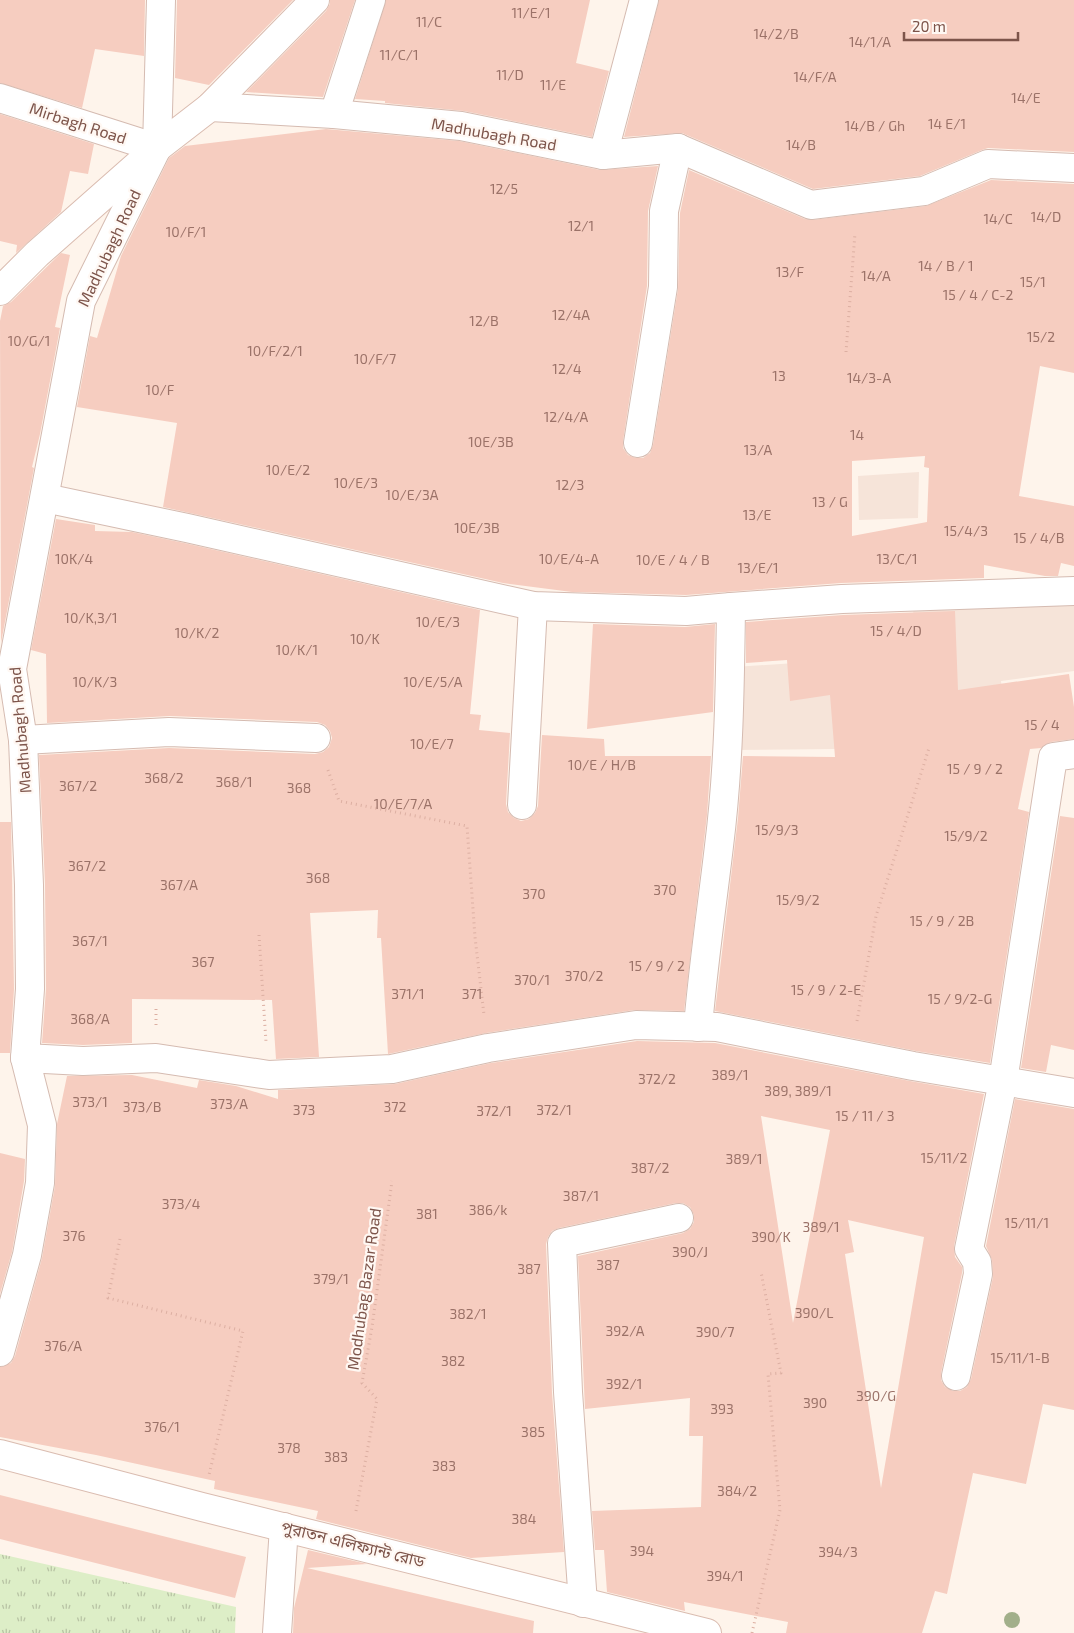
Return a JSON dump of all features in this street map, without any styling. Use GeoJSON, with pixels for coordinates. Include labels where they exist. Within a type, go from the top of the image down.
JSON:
{"type":"FeatureCollection","features":[{"type":"Feature","properties":{"kind":"street"},"geometry":{"type":"LineString","coordinates":[[0,291],[37,254],[157,148],[161,0]]}},
{"type":"Feature","properties":{"kind":"street"},"geometry":{"type":"LineString","coordinates":[[210,106],[316,0]]}},
{"type":"Feature","properties":{"kind":"street"},"geometry":{"type":"LineString","coordinates":[[334,114],[371,0]]}},
{"type":"Feature","properties":{"kind":"street"},"geometry":{"type":"LineString","coordinates":[[603,155],[644,0]]}},
{"type":"Feature","properties":{"kind":"street","name":"Mirbagh Road"},"geometry":{"type":"LineString","coordinates":[[0,98],[157,148]]}},
{"type":"Feature","properties":{"kind":"street","name":"Madhubagh Road"},"geometry":{"type":"LineString","coordinates":[[0,1352],[27,1255],[40,1183],[42,1125],[25,1058],[30,988],[29,894],[23,740],[12,669],[81,301],[157,148],[210,106],[334,114],[461,126],[603,155],[678,148],[811,205],[924,191],[988,164],[1074,168]]}},
{"type":"Feature","properties":{"kind":"street"},"geometry":{"type":"LineString","coordinates":[[638,443],[663,287],[664,211],[678,148]]}},
{"type":"Feature","properties":{"kind":"street"},"geometry":{"type":"LineString","coordinates":[[45,498],[533,606],[686,611],[842,599],[1074,592]]}},
{"type":"Feature","properties":{"kind":"street"},"geometry":{"type":"LineString","coordinates":[[522,805],[533,606]]}},
{"type":"Feature","properties":{"kind":"street"},"geometry":{"type":"LineString","coordinates":[[698,1027],[727,755],[731,607]]}},
{"type":"Feature","properties":{"kind":"street"},"geometry":{"type":"LineString","coordinates":[[23,740],[170,732],[316,738]]}},
{"type":"Feature","properties":{"kind":"street"},"geometry":{"type":"LineString","coordinates":[[956,1376],[978,1274],[977,1262],[969,1248],[1003,1081],[1054,757],[1074,754]]}},
{"type":"Feature","properties":{"kind":"street"},"geometry":{"type":"LineString","coordinates":[[25,1058],[83,1060],[156,1058],[268,1075],[392,1069],[488,1048],[636,1025],[717,1027],[852,1054],[1074,1093]]}},
{"type":"Feature","properties":{"kind":"street"},"geometry":{"type":"LineString","coordinates":[[583,1602],[568,1392],[562,1243],[679,1218]]}},
{"type":"Feature","properties":{"kind":"street","name":"পুরাতন এলিফ্যান্ট রোড"},"geometry":{"type":"LineString","coordinates":[[0,1454],[202,1507],[583,1602],[656,1627],[707,1633]]}},
{"type":"Feature","properties":{"kind":"street"},"geometry":{"type":"LineString","coordinates":[[277,1633],[284,1527]]}},
{"type":"Feature","properties":{"kind":"path"},"geometry":{"type":"LineString","coordinates":[[846,352],[856,200]]}},
{"type":"Feature","properties":{"kind":"path"},"geometry":{"type":"LineString","coordinates":[[316,738],[339,801],[467,826],[475,937],[488,1048]]}},
{"type":"Feature","properties":{"kind":"path"},"geometry":{"type":"LineString","coordinates":[[852,1054],[876,916],[929,748]]}},
{"type":"Feature","properties":{"kind":"path"},"geometry":{"type":"LineString","coordinates":[[259,935],[268,1075]]}},
{"type":"Feature","properties":{"kind":"path","name":"Modhubag Bazar Road"},"geometry":{"type":"LineString","coordinates":[[350,1543],[377,1399],[362,1383],[372,1327],[392,1181]]}},
{"type":"Feature","properties":{"kind":"path"},"geometry":{"type":"LineString","coordinates":[[120,1238],[108,1298],[242,1331],[202,1507]]}},
{"type":"Feature","properties":{"kind":"path"},"geometry":{"type":"LineString","coordinates":[[752,1633],[780,1510],[768,1374],[781,1373],[761,1272]]}},
{"type":"Feature","properties":{"kind":"shaded area"},"geometry":{"type":"Polygon","coordinates":[[[919,472],[918,518],[859,520],[858,476],[919,472]]]}},
{"type":"Feature","properties":{"kind":"shaded area"},"geometry":{"type":"Polygon","coordinates":[[[1074,600],[1074,671],[1001,681],[1009,742],[929,748],[730,750],[734,667],[915,655],[913,606],[1074,600]]]}},
{"type":"Feature","properties":{"kind":"green space"},"geometry":{"type":"Polygon","coordinates":[[[0,1554],[236,1607],[235,1633],[0,1633],[0,1554]]]}},
{"type":"Feature","properties":{"kind":"building"},"geometry":{"type":"Polygon","coordinates":[[[0,0],[145,0],[144,56],[95,49],[82,108],[0,83],[0,0]]]}},
{"type":"Feature","properties":{"kind":"building"},"geometry":{"type":"Polygon","coordinates":[[[177,0],[293,0],[209,85],[175,78],[177,0]]]}},
{"type":"Feature","properties":{"kind":"building"},"geometry":{"type":"Polygon","coordinates":[[[330,0],[355,0],[323,97],[246,92],[326,11],[330,0]]]}},
{"type":"Feature","properties":{"kind":"building"},"geometry":{"type":"Polygon","coordinates":[[[386,0],[590,0],[576,63],[609,71],[592,137],[464,111],[355,99],[386,0]]]}},
{"type":"Feature","properties":{"kind":"building"},"geometry":{"type":"Polygon","coordinates":[[[659,0],[1074,0],[1074,152],[988,148],[920,176],[813,189],[682,133],[624,137],[659,0]]]}},
{"type":"Feature","properties":{"kind":"building"},"geometry":{"type":"Polygon","coordinates":[[[0,114],[94,144],[88,174],[70,171],[61,212],[16,253],[17,245],[0,241],[0,114]]]}},
{"type":"Feature","properties":{"kind":"building"},"geometry":{"type":"Polygon","coordinates":[[[326,129],[459,141],[600,170],[658,166],[648,211],[647,286],[623,441],[623,448],[628,455],[636,458],[643,458],[650,453],[653,445],[678,289],[680,213],[689,170],[805,219],[812,220],[926,206],[991,180],[1074,184],[1074,373],[1040,366],[1019,496],[1074,506],[1074,566],[1061,563],[1058,576],[1045,576],[984,565],[984,578],[841,583],[686,595],[572,592],[503,583],[163,507],[177,423],[77,407],[90,336],[97,338],[121,256],[169,158],[185,146],[326,129]],[[925,456],[852,461],[852,536],[927,522],[929,468],[924,467],[925,456]]]}},
{"type":"Feature","properties":{"kind":"building"},"geometry":{"type":"Polygon","coordinates":[[[61,253],[70,255],[55,327],[60,328],[32,467],[34,468],[1,643],[0,321],[3,306],[11,302],[61,253]]]}},
{"type":"Feature","properties":{"kind":"building"},"geometry":{"type":"Polygon","coordinates":[[[56,519],[95,525],[95,531],[132,532],[480,610],[470,714],[481,715],[479,730],[510,733],[506,804],[508,812],[514,818],[521,821],[529,819],[535,813],[538,806],[542,735],[604,739],[605,756],[711,756],[707,815],[684,1011],[634,1010],[486,1033],[388,1054],[381,938],[377,938],[378,910],[310,913],[319,1057],[276,1059],[272,1000],[132,999],[132,1043],[83,1045],[42,1043],[46,989],[45,884],[39,755],[169,748],[315,754],[323,752],[329,747],[332,738],[330,731],[325,725],[317,722],[170,716],[47,723],[46,654],[31,650],[56,519]]]}},
{"type":"Feature","properties":{"kind":"building"},"geometry":{"type":"Polygon","coordinates":[[[955,611],[958,690],[1069,674],[1074,707],[1074,739],[1051,742],[1041,748],[1030,749],[1018,809],[1029,812],[990,1063],[916,1051],[715,1011],[738,818],[743,756],[835,757],[830,695],[790,701],[787,660],[746,663],[746,622],[843,615],[955,611]]]}},
{"type":"Feature","properties":{"kind":"building"},"geometry":{"type":"Polygon","coordinates":[[[593,624],[685,627],[715,624],[713,712],[587,729],[593,624]]]}},
{"type":"Feature","properties":{"kind":"building"},"geometry":{"type":"Polygon","coordinates":[[[1060,816],[1074,818],[1074,1050],[1051,1045],[1046,1072],[1021,1068],[1060,816]]]}},
{"type":"Feature","properties":{"kind":"building"},"geometry":{"type":"Polygon","coordinates":[[[0,822],[11,822],[14,989],[10,1053],[0,1053],[0,822]]]}},
{"type":"Feature","properties":{"kind":"building"},"geometry":{"type":"Polygon","coordinates":[[[637,1041],[715,1043],[984,1094],[954,1246],[955,1257],[962,1267],[962,1273],[941,1373],[941,1380],[945,1387],[953,1391],[960,1391],[967,1387],[971,1379],[993,1277],[992,1260],[986,1246],[1015,1099],[1074,1109],[1074,1410],[1043,1404],[1026,1484],[973,1473],[947,1594],[935,1591],[922,1633],[786,1633],[788,1622],[684,1602],[685,1611],[607,1592],[604,1550],[595,1550],[592,1511],[701,1507],[703,1436],[689,1436],[690,1398],[585,1409],[578,1256],[683,1233],[690,1229],[694,1222],[694,1215],[690,1207],[683,1203],[559,1228],[552,1231],[548,1237],[546,1244],[552,1393],[564,1552],[471,1558],[316,1519],[318,1511],[214,1489],[215,1481],[96,1455],[0,1437],[0,1367],[11,1363],[15,1356],[42,1258],[55,1186],[57,1124],[67,1076],[132,1075],[197,1088],[199,1080],[236,1086],[278,1099],[278,1090],[395,1084],[491,1063],[637,1041]],[[761,1116],[793,1323],[830,1130],[761,1116]],[[848,1220],[854,1252],[845,1254],[881,1488],[924,1237],[848,1220]]]}},
{"type":"Feature","properties":{"kind":"building"},"geometry":{"type":"Polygon","coordinates":[[[0,1153],[25,1159],[24,1181],[12,1252],[0,1294],[0,1153]]]}},
{"type":"Feature","properties":{"kind":"building"},"geometry":{"type":"Polygon","coordinates":[[[0,1495],[246,1557],[235,1598],[0,1539],[0,1495]]]}},
{"type":"Feature","properties":{"kind":"building"},"geometry":{"type":"Polygon","coordinates":[[[308,1550],[367,1564],[307,1568],[534,1621],[533,1633],[293,1633],[294,1608],[308,1550]]]}}]}
